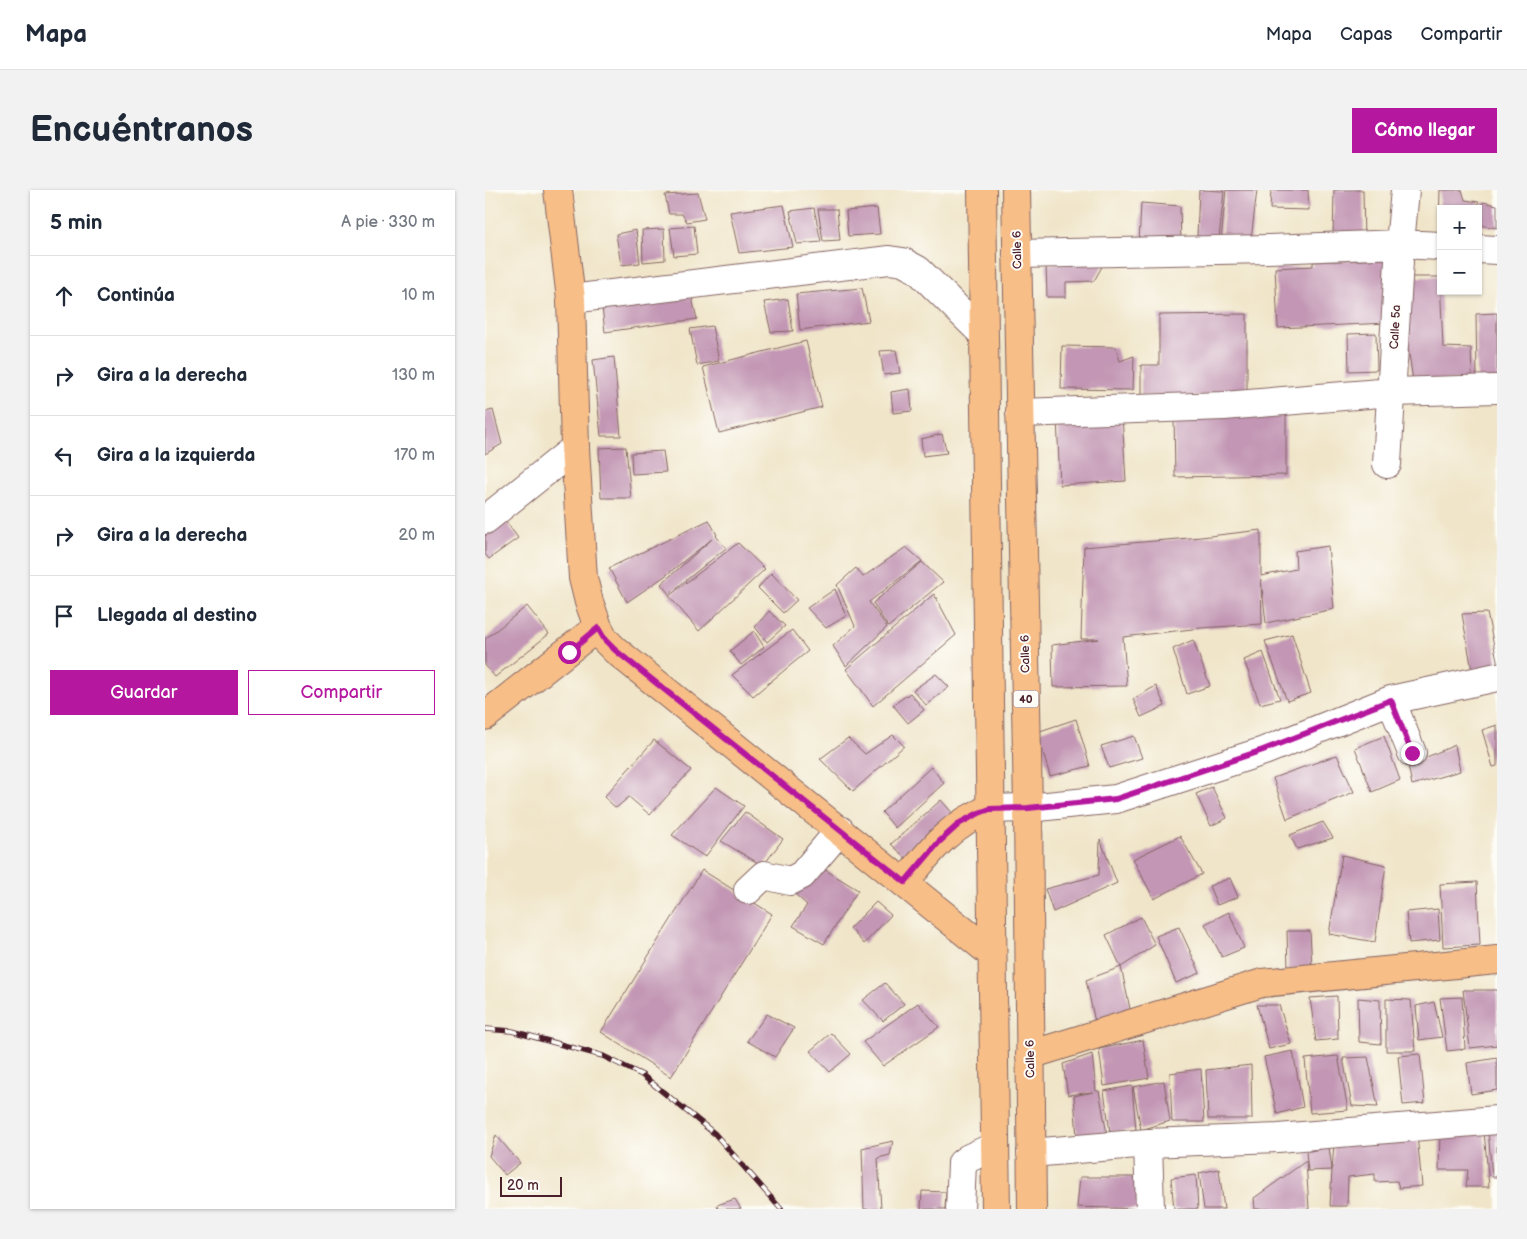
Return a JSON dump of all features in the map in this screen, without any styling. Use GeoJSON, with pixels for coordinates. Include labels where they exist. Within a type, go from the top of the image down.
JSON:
{"type":"FeatureCollection","features":[{"type":"Feature","properties":{"kind":"main road"},"geometry":{"type":"LineString","coordinates":[[558,190],[571,299],[575,448],[583,578],[598,628],[605,640],[615,650],[992,954]]}},
{"type":"Feature","properties":{"kind":"main road"},"geometry":{"type":"LineString","coordinates":[[982,190],[996,1209]]}},
{"type":"Feature","properties":{"kind":"main road","name":"Calle 6"},"geometry":{"type":"LineString","coordinates":[[1016,190],[1028,808],[1032,1209]]}},
{"type":"Feature","properties":{"kind":"main road"},"geometry":{"type":"LineString","coordinates":[[485,716],[598,628]]}},
{"type":"Feature","properties":{"kind":"main road"},"geometry":{"type":"LineString","coordinates":[[905,882],[939,842],[960,823],[990,809]]}},
{"type":"Feature","properties":{"kind":"main road"},"geometry":{"type":"LineString","coordinates":[[1030,1055],[1262,983],[1497,960]]}},
{"type":"Feature","properties":{"kind":"street","name":"Calle 5a"},"geometry":{"type":"LineString","coordinates":[[1387,464],[1405,190]]}},
{"type":"Feature","properties":{"kind":"street"},"geometry":{"type":"LineString","coordinates":[[1017,254],[1269,249],[1400,244],[1437,246]]}},
{"type":"Feature","properties":{"kind":"street"},"geometry":{"type":"LineString","coordinates":[[1482,249],[1497,250]]}},
{"type":"Feature","properties":{"kind":"street"},"geometry":{"type":"LineString","coordinates":[[571,299],[889,260],[903,262],[918,270],[983,334]]}},
{"type":"Feature","properties":{"kind":"street"},"geometry":{"type":"LineString","coordinates":[[1020,413],[1225,406],[1392,392],[1497,389]]}},
{"type":"Feature","properties":{"kind":"street"},"geometry":{"type":"LineString","coordinates":[[485,520],[575,448]]}},
{"type":"Feature","properties":{"kind":"street"},"geometry":{"type":"LineString","coordinates":[[990,809],[1028,808],[1116,799],[1263,750],[1391,700],[1497,677]]}},
{"type":"Feature","properties":{"kind":"street"},"geometry":{"type":"LineString","coordinates":[[1391,700],[1412,753]]}},
{"type":"Feature","properties":{"kind":"street"},"geometry":{"type":"LineString","coordinates":[[748,890],[763,876],[790,881],[802,876],[839,830]]}},
{"type":"Feature","properties":{"kind":"street"},"geometry":{"type":"LineString","coordinates":[[1031,1153],[1148,1143],[1278,1138],[1497,1120]]}},
{"type":"Feature","properties":{"kind":"street"},"geometry":{"type":"LineString","coordinates":[[1148,1143],[1150,1209]]}},
{"type":"Feature","properties":{"kind":"street"},"geometry":{"type":"LineString","coordinates":[[959,1209],[962,1163],[995,1146]]}},
{"type":"Feature","properties":{"kind":"building"},"geometry":{"type":"Polygon","coordinates":[[[1199,190],[1224,191],[1219,238],[1197,236],[1199,190]]]}},
{"type":"Feature","properties":{"kind":"building"},"geometry":{"type":"Polygon","coordinates":[[[1226,190],[1257,190],[1251,240],[1221,240],[1226,190]]]}},
{"type":"Feature","properties":{"kind":"building"},"geometry":{"type":"Polygon","coordinates":[[[1271,190],[1308,190],[1309,210],[1270,209],[1271,190]]]}},
{"type":"Feature","properties":{"kind":"building"},"geometry":{"type":"Polygon","coordinates":[[[1334,190],[1363,190],[1364,241],[1333,240],[1334,190]]]}},
{"type":"Feature","properties":{"kind":"building"},"geometry":{"type":"Polygon","coordinates":[[[1440,190],[1462,190],[1465,200],[1479,202],[1478,205],[1440,205],[1440,190]]]}},
{"type":"Feature","properties":{"kind":"building"},"geometry":{"type":"Polygon","coordinates":[[[698,193],[705,219],[687,222],[682,214],[669,214],[665,195],[698,193]]]}},
{"type":"Feature","properties":{"kind":"building"},"geometry":{"type":"Polygon","coordinates":[[[1483,202],[1497,205],[1497,228],[1482,226],[1483,202]]]}},
{"type":"Feature","properties":{"kind":"building"},"geometry":{"type":"Polygon","coordinates":[[[1141,203],[1180,206],[1181,243],[1139,243],[1141,203]]]}},
{"type":"Feature","properties":{"kind":"building"},"geometry":{"type":"Polygon","coordinates":[[[784,205],[793,247],[739,253],[730,212],[784,205]]]}},
{"type":"Feature","properties":{"kind":"building"},"geometry":{"type":"Polygon","coordinates":[[[814,208],[821,242],[797,244],[790,211],[814,208]]]}},
{"type":"Feature","properties":{"kind":"building"},"geometry":{"type":"Polygon","coordinates":[[[877,208],[880,234],[848,236],[846,211],[877,208]]]}},
{"type":"Feature","properties":{"kind":"building"},"geometry":{"type":"Polygon","coordinates":[[[818,209],[837,209],[840,240],[823,241],[818,209]]]}},
{"type":"Feature","properties":{"kind":"building"},"geometry":{"type":"Polygon","coordinates":[[[694,226],[697,254],[674,256],[670,228],[694,226]]]}},
{"type":"Feature","properties":{"kind":"building"},"geometry":{"type":"Polygon","coordinates":[[[664,229],[665,260],[643,262],[642,230],[664,229]]]}},
{"type":"Feature","properties":{"kind":"building"},"geometry":{"type":"Polygon","coordinates":[[[636,230],[640,263],[621,265],[616,234],[636,230]]]}},
{"type":"Feature","properties":{"kind":"building"},"geometry":{"type":"Polygon","coordinates":[[[1386,259],[1388,323],[1278,328],[1275,268],[1313,266],[1313,262],[1386,259]]]}},
{"type":"Feature","properties":{"kind":"building"},"geometry":{"type":"Polygon","coordinates":[[[1104,263],[1094,281],[1066,282],[1066,297],[1047,297],[1046,264],[1104,263]]]}},
{"type":"Feature","properties":{"kind":"building"},"geometry":{"type":"Polygon","coordinates":[[[1406,277],[1437,277],[1437,295],[1441,295],[1443,347],[1471,348],[1472,380],[1413,381],[1408,347],[1406,277]]]}},
{"type":"Feature","properties":{"kind":"building"},"geometry":{"type":"Polygon","coordinates":[[[862,288],[869,321],[800,330],[796,294],[862,288]]]}},
{"type":"Feature","properties":{"kind":"building"},"geometry":{"type":"Polygon","coordinates":[[[691,294],[697,319],[605,332],[602,307],[691,294]]]}},
{"type":"Feature","properties":{"kind":"building"},"geometry":{"type":"Polygon","coordinates":[[[788,299],[793,331],[771,332],[764,302],[788,299]]]}},
{"type":"Feature","properties":{"kind":"building"},"geometry":{"type":"Polygon","coordinates":[[[1497,313],[1497,381],[1477,381],[1476,314],[1497,313]]]}},
{"type":"Feature","properties":{"kind":"building"},"geometry":{"type":"Polygon","coordinates":[[[1247,314],[1247,396],[1141,396],[1141,365],[1159,365],[1159,315],[1247,314]]]}},
{"type":"Feature","properties":{"kind":"building"},"geometry":{"type":"Polygon","coordinates":[[[712,326],[719,361],[697,365],[690,329],[712,326]]]}},
{"type":"Feature","properties":{"kind":"building"},"geometry":{"type":"Polygon","coordinates":[[[1376,333],[1377,370],[1349,371],[1348,334],[1376,333]]]}},
{"type":"Feature","properties":{"kind":"building"},"geometry":{"type":"Polygon","coordinates":[[[806,341],[822,407],[719,433],[703,367],[806,341]]]}},
{"type":"Feature","properties":{"kind":"building"},"geometry":{"type":"Polygon","coordinates":[[[1062,346],[1116,347],[1120,361],[1134,356],[1133,390],[1061,389],[1062,346]]]}},
{"type":"Feature","properties":{"kind":"building"},"geometry":{"type":"Polygon","coordinates":[[[896,350],[900,373],[884,375],[880,351],[896,350]]]}},
{"type":"Feature","properties":{"kind":"building"},"geometry":{"type":"Polygon","coordinates":[[[614,357],[621,436],[601,436],[593,360],[614,357]]]}},
{"type":"Feature","properties":{"kind":"building"},"geometry":{"type":"Polygon","coordinates":[[[910,389],[912,411],[893,413],[891,392],[910,389]]]}},
{"type":"Feature","properties":{"kind":"building"},"geometry":{"type":"Polygon","coordinates":[[[493,410],[502,444],[485,454],[485,412],[493,410]]]}},
{"type":"Feature","properties":{"kind":"building"},"geometry":{"type":"Polygon","coordinates":[[[1286,413],[1286,475],[1175,477],[1174,415],[1286,413]]]}},
{"type":"Feature","properties":{"kind":"building"},"geometry":{"type":"Polygon","coordinates":[[[1122,415],[1126,481],[1060,485],[1057,418],[1122,415]]]}},
{"type":"Feature","properties":{"kind":"building"},"geometry":{"type":"Polygon","coordinates":[[[942,434],[947,453],[923,456],[921,439],[942,434]]]}},
{"type":"Feature","properties":{"kind":"building"},"geometry":{"type":"Polygon","coordinates":[[[626,447],[631,498],[601,498],[599,448],[626,447]]]}},
{"type":"Feature","properties":{"kind":"building"},"geometry":{"type":"Polygon","coordinates":[[[663,451],[666,472],[632,474],[631,453],[663,451]]]}},
{"type":"Feature","properties":{"kind":"building"},"geometry":{"type":"Polygon","coordinates":[[[505,520],[518,538],[489,559],[485,554],[485,536],[505,520]]]}},
{"type":"Feature","properties":{"kind":"building"},"geometry":{"type":"Polygon","coordinates":[[[709,520],[716,536],[726,548],[669,594],[661,584],[712,539],[665,576],[627,602],[609,568],[709,520]]]}},
{"type":"Feature","properties":{"kind":"building"},"geometry":{"type":"Polygon","coordinates":[[[1261,530],[1261,576],[1296,569],[1295,551],[1328,546],[1334,609],[1266,623],[1261,579],[1262,624],[1201,628],[1123,637],[1127,686],[1053,687],[1052,645],[1099,639],[1081,639],[1084,547],[1261,530]]]}},
{"type":"Feature","properties":{"kind":"building"},"geometry":{"type":"Polygon","coordinates":[[[738,543],[765,569],[699,631],[669,596],[738,543]]]}},
{"type":"Feature","properties":{"kind":"building"},"geometry":{"type":"Polygon","coordinates":[[[906,547],[922,561],[869,602],[887,627],[846,666],[833,646],[855,626],[837,585],[856,568],[863,577],[906,547]]]}},
{"type":"Feature","properties":{"kind":"building"},"geometry":{"type":"Polygon","coordinates":[[[922,562],[943,582],[888,627],[873,603],[922,562]]]}},
{"type":"Feature","properties":{"kind":"building"},"geometry":{"type":"Polygon","coordinates":[[[771,573],[797,600],[783,613],[758,588],[771,573]]]}},
{"type":"Feature","properties":{"kind":"building"},"geometry":{"type":"Polygon","coordinates":[[[835,589],[846,616],[826,628],[807,608],[835,589]]]}},
{"type":"Feature","properties":{"kind":"building"},"geometry":{"type":"Polygon","coordinates":[[[934,594],[956,635],[873,706],[846,669],[934,594]]]}},
{"type":"Feature","properties":{"kind":"building"},"geometry":{"type":"Polygon","coordinates":[[[527,606],[549,634],[495,677],[485,665],[485,639],[527,606]]]}},
{"type":"Feature","properties":{"kind":"building"},"geometry":{"type":"Polygon","coordinates":[[[769,611],[785,626],[767,642],[755,627],[769,611]]]}},
{"type":"Feature","properties":{"kind":"building"},"geometry":{"type":"Polygon","coordinates":[[[1487,613],[1497,660],[1497,671],[1473,676],[1462,614],[1487,613]]]}},
{"type":"Feature","properties":{"kind":"building"},"geometry":{"type":"Polygon","coordinates":[[[792,630],[808,651],[753,696],[732,675],[792,630]]]}},
{"type":"Feature","properties":{"kind":"building"},"geometry":{"type":"Polygon","coordinates":[[[754,631],[764,647],[741,665],[730,651],[754,631]]]}},
{"type":"Feature","properties":{"kind":"building"},"geometry":{"type":"Polygon","coordinates":[[[1292,634],[1311,693],[1287,701],[1265,641],[1292,634]]]}},
{"type":"Feature","properties":{"kind":"building"},"geometry":{"type":"Polygon","coordinates":[[[1193,640],[1210,686],[1187,694],[1173,649],[1193,640]]]}},
{"type":"Feature","properties":{"kind":"building"},"geometry":{"type":"Polygon","coordinates":[[[1263,652],[1280,699],[1260,704],[1244,660],[1263,652]]]}},
{"type":"Feature","properties":{"kind":"building"},"geometry":{"type":"Polygon","coordinates":[[[936,674],[949,687],[926,705],[913,690],[936,674]]]}},
{"type":"Feature","properties":{"kind":"building"},"geometry":{"type":"Polygon","coordinates":[[[1156,686],[1165,706],[1141,717],[1133,699],[1156,686]]]}},
{"type":"Feature","properties":{"kind":"building"},"geometry":{"type":"Polygon","coordinates":[[[910,693],[924,710],[908,723],[893,705],[910,693]]]}},
{"type":"Feature","properties":{"kind":"building"},"geometry":{"type":"Polygon","coordinates":[[[1076,719],[1090,766],[1050,776],[1037,732],[1076,719]]]}},
{"type":"Feature","properties":{"kind":"building"},"geometry":{"type":"Polygon","coordinates":[[[1497,725],[1497,766],[1493,767],[1482,730],[1497,725]]]}},
{"type":"Feature","properties":{"kind":"building"},"geometry":{"type":"Polygon","coordinates":[[[893,735],[904,746],[853,791],[820,759],[848,738],[865,754],[893,735]]]}},
{"type":"Feature","properties":{"kind":"building"},"geometry":{"type":"Polygon","coordinates":[[[1134,736],[1142,758],[1109,768],[1101,746],[1134,736]]]}},
{"type":"Feature","properties":{"kind":"building"},"geometry":{"type":"Polygon","coordinates":[[[1384,736],[1400,780],[1372,792],[1355,748],[1384,736]]]}},
{"type":"Feature","properties":{"kind":"building"},"geometry":{"type":"Polygon","coordinates":[[[654,740],[691,770],[650,815],[629,797],[616,808],[604,797],[654,740]]]}},
{"type":"Feature","properties":{"kind":"building"},"geometry":{"type":"Polygon","coordinates":[[[1455,745],[1460,771],[1412,785],[1408,765],[1455,745]]]}},
{"type":"Feature","properties":{"kind":"building"},"geometry":{"type":"Polygon","coordinates":[[[1337,755],[1354,792],[1287,819],[1273,778],[1337,755]]]}},
{"type":"Feature","properties":{"kind":"building"},"geometry":{"type":"Polygon","coordinates":[[[931,767],[944,783],[895,828],[882,812],[931,767]]]}},
{"type":"Feature","properties":{"kind":"building"},"geometry":{"type":"Polygon","coordinates":[[[716,787],[744,806],[705,857],[672,835],[716,787]]]}},
{"type":"Feature","properties":{"kind":"building"},"geometry":{"type":"Polygon","coordinates":[[[1212,787],[1227,818],[1211,826],[1196,794],[1212,787]]]}},
{"type":"Feature","properties":{"kind":"building"},"geometry":{"type":"Polygon","coordinates":[[[941,800],[955,816],[908,860],[891,844],[941,800]]]}},
{"type":"Feature","properties":{"kind":"building"},"geometry":{"type":"Polygon","coordinates":[[[745,812],[783,839],[763,866],[721,841],[745,812]]]}},
{"type":"Feature","properties":{"kind":"building"},"geometry":{"type":"Polygon","coordinates":[[[1323,822],[1333,838],[1297,849],[1290,835],[1323,822]]]}},
{"type":"Feature","properties":{"kind":"building"},"geometry":{"type":"Polygon","coordinates":[[[1180,836],[1202,874],[1154,899],[1133,859],[1180,836]]]}},
{"type":"Feature","properties":{"kind":"building"},"geometry":{"type":"Polygon","coordinates":[[[1100,839],[1117,883],[1053,912],[1045,889],[1099,875],[1100,839]]]}},
{"type":"Feature","properties":{"kind":"building"},"geometry":{"type":"Polygon","coordinates":[[[1342,855],[1386,865],[1375,942],[1329,934],[1342,855]]]}},
{"type":"Feature","properties":{"kind":"building"},"geometry":{"type":"Polygon","coordinates":[[[819,866],[858,890],[824,944],[793,926],[807,905],[795,894],[819,866]]]}},
{"type":"Feature","properties":{"kind":"building"},"geometry":{"type":"Polygon","coordinates":[[[702,870],[772,914],[671,1077],[601,1032],[702,870]]]}},
{"type":"Feature","properties":{"kind":"building"},"geometry":{"type":"Polygon","coordinates":[[[1230,878],[1238,897],[1217,905],[1209,886],[1230,878]]]}},
{"type":"Feature","properties":{"kind":"building"},"geometry":{"type":"Polygon","coordinates":[[[1477,882],[1480,945],[1443,947],[1440,884],[1477,882]]]}},
{"type":"Feature","properties":{"kind":"building"},"geometry":{"type":"Polygon","coordinates":[[[876,902],[891,915],[864,944],[850,928],[876,902]]]}},
{"type":"Feature","properties":{"kind":"building"},"geometry":{"type":"Polygon","coordinates":[[[1438,909],[1440,940],[1409,943],[1406,912],[1438,909]]]}},
{"type":"Feature","properties":{"kind":"building"},"geometry":{"type":"Polygon","coordinates":[[[1229,912],[1244,948],[1222,957],[1205,924],[1229,912]]]}},
{"type":"Feature","properties":{"kind":"building"},"geometry":{"type":"Polygon","coordinates":[[[1141,917],[1155,945],[1121,967],[1106,935],[1141,917]]]}},
{"type":"Feature","properties":{"kind":"building"},"geometry":{"type":"Polygon","coordinates":[[[1179,927],[1200,973],[1176,983],[1156,936],[1179,927]]]}},
{"type":"Feature","properties":{"kind":"building"},"geometry":{"type":"Polygon","coordinates":[[[1287,931],[1310,931],[1312,969],[1288,970],[1287,931]]]}},
{"type":"Feature","properties":{"kind":"building"},"geometry":{"type":"Polygon","coordinates":[[[1121,967],[1132,1018],[1096,1027],[1086,980],[1121,967]]]}},
{"type":"Feature","properties":{"kind":"building"},"geometry":{"type":"Polygon","coordinates":[[[885,983],[904,1004],[883,1021],[863,1000],[885,983]]]}},
{"type":"Feature","properties":{"kind":"building"},"geometry":{"type":"Polygon","coordinates":[[[1463,990],[1497,990],[1497,1045],[1470,1048],[1463,990]]]}},
{"type":"Feature","properties":{"kind":"building"},"geometry":{"type":"Polygon","coordinates":[[[1337,996],[1338,1039],[1316,1041],[1310,998],[1337,996]]]}},
{"type":"Feature","properties":{"kind":"building"},"geometry":{"type":"Polygon","coordinates":[[[1462,997],[1465,1049],[1447,1051],[1440,998],[1462,997]]]}},
{"type":"Feature","properties":{"kind":"building"},"geometry":{"type":"Polygon","coordinates":[[[1358,998],[1380,1000],[1381,1044],[1359,1042],[1358,998]]]}},
{"type":"Feature","properties":{"kind":"building"},"geometry":{"type":"Polygon","coordinates":[[[1386,999],[1411,1000],[1415,1051],[1386,1051],[1386,999]]]}},
{"type":"Feature","properties":{"kind":"building"},"geometry":{"type":"Polygon","coordinates":[[[1434,1002],[1442,1037],[1419,1040],[1416,1006],[1434,1002]]]}},
{"type":"Feature","properties":{"kind":"building"},"geometry":{"type":"Polygon","coordinates":[[[918,1003],[939,1027],[883,1066],[863,1042],[918,1003]]]}},
{"type":"Feature","properties":{"kind":"building"},"geometry":{"type":"Polygon","coordinates":[[[1257,1005],[1279,1005],[1291,1044],[1269,1049],[1257,1005]]]}},
{"type":"Feature","properties":{"kind":"building"},"geometry":{"type":"Polygon","coordinates":[[[767,1014],[794,1028],[775,1057],[747,1041],[767,1014]]]}},
{"type":"Feature","properties":{"kind":"building"},"geometry":{"type":"Polygon","coordinates":[[[831,1033],[851,1054],[830,1072],[810,1051],[831,1033]]]}},
{"type":"Feature","properties":{"kind":"building"},"geometry":{"type":"Polygon","coordinates":[[[1143,1040],[1149,1078],[1104,1086],[1099,1049],[1143,1040]]]}},
{"type":"Feature","properties":{"kind":"building"},"geometry":{"type":"Polygon","coordinates":[[[1293,1051],[1303,1107],[1277,1114],[1264,1057],[1293,1051]]]}},
{"type":"Feature","properties":{"kind":"building"},"geometry":{"type":"Polygon","coordinates":[[[1092,1054],[1096,1091],[1099,1091],[1107,1134],[1077,1138],[1074,1096],[1093,1092],[1068,1095],[1063,1064],[1092,1054]]]}},
{"type":"Feature","properties":{"kind":"building"},"geometry":{"type":"Polygon","coordinates":[[[1420,1054],[1425,1103],[1403,1105],[1398,1056],[1420,1054]]]}},
{"type":"Feature","properties":{"kind":"building"},"geometry":{"type":"Polygon","coordinates":[[[1338,1056],[1348,1110],[1310,1113],[1305,1059],[1338,1056]]]}},
{"type":"Feature","properties":{"kind":"building"},"geometry":{"type":"Polygon","coordinates":[[[1368,1057],[1378,1107],[1352,1106],[1343,1058],[1368,1057]]]}},
{"type":"Feature","properties":{"kind":"building"},"geometry":{"type":"Polygon","coordinates":[[[1497,1058],[1497,1090],[1471,1094],[1467,1063],[1497,1058]]]}},
{"type":"Feature","properties":{"kind":"building"},"geometry":{"type":"Polygon","coordinates":[[[1251,1065],[1252,1119],[1208,1119],[1206,1070],[1251,1065]]]}},
{"type":"Feature","properties":{"kind":"building"},"geometry":{"type":"Polygon","coordinates":[[[1201,1069],[1204,1122],[1172,1122],[1170,1073],[1201,1069]]]}},
{"type":"Feature","properties":{"kind":"building"},"geometry":{"type":"Polygon","coordinates":[[[1164,1081],[1170,1121],[1141,1130],[1133,1087],[1164,1081]]]}},
{"type":"Feature","properties":{"kind":"building"},"geometry":{"type":"Polygon","coordinates":[[[1132,1086],[1136,1130],[1110,1132],[1104,1091],[1132,1086]]]}},
{"type":"Feature","properties":{"kind":"building"},"geometry":{"type":"Polygon","coordinates":[[[1488,1129],[1497,1130],[1497,1177],[1492,1177],[1488,1129]]]}},
{"type":"Feature","properties":{"kind":"building"},"geometry":{"type":"Polygon","coordinates":[[[1440,1131],[1484,1131],[1489,1187],[1466,1187],[1468,1170],[1439,1170],[1440,1131]]]}},
{"type":"Feature","properties":{"kind":"building"},"geometry":{"type":"Polygon","coordinates":[[[496,1135],[520,1163],[505,1175],[489,1156],[496,1135]]]}},
{"type":"Feature","properties":{"kind":"building"},"geometry":{"type":"Polygon","coordinates":[[[1417,1135],[1422,1186],[1399,1188],[1397,1181],[1375,1182],[1375,1174],[1348,1177],[1347,1206],[1330,1206],[1334,1144],[1417,1135]]]}},
{"type":"Feature","properties":{"kind":"building"},"geometry":{"type":"Polygon","coordinates":[[[893,1141],[890,1155],[878,1158],[881,1209],[864,1209],[862,1148],[893,1141]]]}},
{"type":"Feature","properties":{"kind":"building"},"geometry":{"type":"Polygon","coordinates":[[[1329,1147],[1332,1170],[1308,1171],[1306,1152],[1329,1147]]]}},
{"type":"Feature","properties":{"kind":"building"},"geometry":{"type":"Polygon","coordinates":[[[1306,1161],[1309,1209],[1255,1209],[1254,1198],[1306,1161]]]}},
{"type":"Feature","properties":{"kind":"building"},"geometry":{"type":"Polygon","coordinates":[[[1219,1169],[1224,1209],[1204,1209],[1199,1173],[1219,1169]]]}},
{"type":"Feature","properties":{"kind":"building"},"geometry":{"type":"Polygon","coordinates":[[[1196,1175],[1198,1209],[1174,1209],[1171,1178],[1196,1175]]]}},
{"type":"Feature","properties":{"kind":"building"},"geometry":{"type":"Polygon","coordinates":[[[1080,1177],[1143,1177],[1141,1209],[1077,1207],[1080,1177]]]}},
{"type":"Feature","properties":{"kind":"building"},"geometry":{"type":"Polygon","coordinates":[[[922,1191],[946,1192],[945,1209],[921,1209],[922,1191]]]}},
{"type":"Feature","properties":{"kind":"building"},"geometry":{"type":"Polygon","coordinates":[[[735,1199],[741,1209],[718,1209],[717,1205],[735,1199]]]}},
{"type":"Feature","properties":{"kind":"railway"},"geometry":{"type":"LineString","coordinates":[[485,1029],[512,1031],[603,1056],[642,1075],[715,1134],[781,1209]]}},
{"type":"Feature","properties":{"kind":"route"},"geometry":{"type":"LineString","coordinates":[[569,652],[598,628],[605,640],[615,650],[905,882],[939,842],[960,823],[979,813],[990,809],[1028,808],[1116,799],[1263,750],[1391,700],[1412,753]]}}]}
